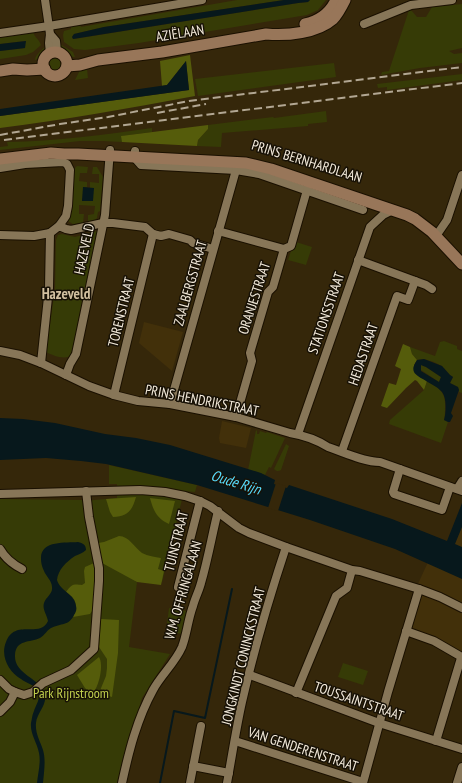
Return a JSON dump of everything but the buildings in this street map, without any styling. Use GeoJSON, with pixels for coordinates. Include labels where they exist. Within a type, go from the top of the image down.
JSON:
{"type":"FeatureCollection","features":[{"type":"Feature","properties":{"kind":"main road","name":"AZIËLAAN"},"geometry":{"type":"LineString","coordinates":[[0,71],[13,69],[26,70],[55,60],[80,65],[98,60],[162,52],[266,34],[276,30],[312,23],[322,18],[333,8],[336,0]]}},
{"type":"Feature","properties":{"kind":"main road","name":"AZIËLAAN"},"geometry":{"type":"LineString","coordinates":[[266,34],[278,35],[310,31],[323,26],[334,18],[345,0]]}},
{"type":"Feature","properties":{"kind":"main road","name":"PRINS BERNHARDLAAN"},"geometry":{"type":"LineString","coordinates":[[0,159],[51,153],[61,149],[79,148],[110,153],[246,157],[263,161],[331,184],[346,187],[419,213],[462,257]]}},
{"type":"Feature","properties":{"kind":"main road","name":"PRINS BERNHARDLAAN"},"geometry":{"type":"LineString","coordinates":[[135,154],[252,164],[393,210],[415,219],[438,233],[462,264]]}},
{"type":"Feature","properties":{"kind":"street"},"geometry":{"type":"LineString","coordinates":[[45,0],[50,30],[56,42],[55,60]]}},
{"type":"Feature","properties":{"kind":"street"},"geometry":{"type":"LineString","coordinates":[[0,33],[50,30],[202,0]]}},
{"type":"Feature","properties":{"kind":"street"},"geometry":{"type":"LineString","coordinates":[[364,24],[411,5],[452,0]]}},
{"type":"Feature","properties":{"kind":"street","name":"HAZEVELD"},"geometry":{"type":"LineString","coordinates":[[66,374],[76,354],[105,215],[110,153]]}},
{"type":"Feature","properties":{"kind":"street"},"geometry":{"type":"LineString","coordinates":[[135,154],[141,165],[236,170],[259,174],[363,210]]}},
{"type":"Feature","properties":{"kind":"street","name":"HAZEVELD"},"geometry":{"type":"LineString","coordinates":[[0,168],[25,164],[63,162],[68,164],[70,170],[68,206],[66,216],[59,226]]}},
{"type":"Feature","properties":{"kind":"street","name":"ZAALBERGSTRAAT"},"geometry":{"type":"LineString","coordinates":[[170,404],[236,170]]}},
{"type":"Feature","properties":{"kind":"street"},"geometry":{"type":"LineString","coordinates":[[438,233],[447,220],[462,175]]}},
{"type":"Feature","properties":{"kind":"street","name":"ORANJESTRAAT"},"geometry":{"type":"LineString","coordinates":[[236,417],[252,361],[250,353],[268,292],[273,287],[284,249],[291,246],[307,190]]}},
{"type":"Feature","properties":{"kind":"street","name":"STATIONSSTRAAT"},"geometry":{"type":"LineString","coordinates":[[298,434],[370,227],[383,215],[393,210]]}},
{"type":"Feature","properties":{"kind":"street"},"geometry":{"type":"LineString","coordinates":[[0,235],[34,236],[50,233],[59,226],[71,230],[103,223],[113,223],[145,227],[153,234],[161,236],[169,234],[213,249]]}},
{"type":"Feature","properties":{"kind":"street"},"geometry":{"type":"LineString","coordinates":[[218,231],[284,249]]}},
{"type":"Feature","properties":{"kind":"street"},"geometry":{"type":"LineString","coordinates":[[41,363],[49,288],[50,233]]}},
{"type":"Feature","properties":{"kind":"street","name":"TORENSTRAAT"},"geometry":{"type":"LineString","coordinates":[[114,395],[153,234]]}},
{"type":"Feature","properties":{"kind":"street"},"geometry":{"type":"LineString","coordinates":[[358,260],[426,285],[432,289]]}},
{"type":"Feature","properties":{"kind":"street","name":"HEDASTRAAT"},"geometry":{"type":"LineString","coordinates":[[342,451],[397,296],[408,300],[415,281]]}},
{"type":"Feature","properties":{"kind":"street","name":"PRINS HENDRIKSTRAAT"},"geometry":{"type":"LineString","coordinates":[[0,351],[20,355],[41,363],[89,386],[114,395],[138,401],[170,404],[236,417],[298,434],[372,462],[380,462],[456,489]]}},
{"type":"Feature","properties":{"kind":"street"},"geometry":{"type":"LineString","coordinates":[[400,469],[393,492],[394,494],[442,510],[462,481]]}},
{"type":"Feature","properties":{"kind":"street"},"geometry":{"type":"LineString","coordinates":[[0,494],[140,490],[165,492],[185,496],[200,501],[218,511],[239,528],[286,547],[352,570],[360,571],[419,589],[462,608]]}},
{"type":"Feature","properties":{"kind":"street"},"geometry":{"type":"LineString","coordinates":[[0,680],[9,689],[24,695],[33,692],[43,683],[71,670],[94,649],[99,568],[88,517],[86,491]]}},
{"type":"Feature","properties":{"kind":"street","name":"TUINSTRAAT"},"geometry":{"type":"LineString","coordinates":[[178,586],[200,501]]}},
{"type":"Feature","properties":{"kind":"street","name":"W.M. OFFRINGALAAN"},"geometry":{"type":"LineString","coordinates":[[122,783],[127,757],[135,729],[145,705],[153,689],[175,659],[185,638],[192,606],[201,584],[218,511]]}},
{"type":"Feature","properties":{"kind":"street","name":"JONGKINDT CONINCKSTRAAT"},"geometry":{"type":"LineString","coordinates":[[227,783],[242,702],[259,637],[286,547]]}},
{"type":"Feature","properties":{"kind":"street"},"geometry":{"type":"LineString","coordinates":[[0,549],[4,556],[15,566],[22,569]]}},
{"type":"Feature","properties":{"kind":"street"},"geometry":{"type":"LineString","coordinates":[[296,693],[336,596],[347,588],[352,570]]}},
{"type":"Feature","properties":{"kind":"street"},"geometry":{"type":"LineString","coordinates":[[363,783],[379,723],[419,589]]}},
{"type":"Feature","properties":{"kind":"street"},"geometry":{"type":"LineString","coordinates":[[406,631],[434,641],[460,656],[436,740]]}},
{"type":"Feature","properties":{"kind":"street","name":"TOUSSAINTSTRAAT"},"geometry":{"type":"LineString","coordinates":[[250,675],[379,723],[462,749]]}},
{"type":"Feature","properties":{"kind":"street"},"geometry":{"type":"LineString","coordinates":[[0,712],[10,702],[15,692]]}},
{"type":"Feature","properties":{"kind":"street","name":"JONGKINDT CONINCKSTRAAT"},"geometry":{"type":"LineString","coordinates":[[190,783],[201,726]]}},
{"type":"Feature","properties":{"kind":"street","name":"VAN GENDERENSTRAAT"},"geometry":{"type":"LineString","coordinates":[[235,741],[363,783]]}},
{"type":"Feature","properties":{"kind":"street"},"geometry":{"type":"LineString","coordinates":[[193,766],[229,773]]}},
{"type":"Feature","properties":{"kind":"street"},"geometry":{"type":"LineString","coordinates":[[457,783],[462,767]]}},
{"type":"Feature","properties":{"kind":"shaded area"},"geometry":{"type":"Polygon","coordinates":[[[144,322],[183,332],[172,371],[139,343],[144,322]]]}},
{"type":"Feature","properties":{"kind":"shaded area"},"geometry":{"type":"Polygon","coordinates":[[[222,421],[251,428],[246,448],[220,443],[219,438],[222,421]]]}},
{"type":"Feature","properties":{"kind":"shaded area"},"geometry":{"type":"Polygon","coordinates":[[[462,520],[462,651],[460,655],[407,630],[416,588],[429,560],[453,543],[462,520]]]}},
{"type":"Feature","properties":{"kind":"green space"},"geometry":{"type":"Polygon","coordinates":[[[237,0],[284,0],[104,27],[74,34],[72,37],[74,39],[308,2],[310,0],[326,0],[318,10],[307,15],[139,43],[85,50],[74,49],[64,42],[64,31],[71,29],[71,26],[80,24],[81,27],[237,0]]]}},
{"type":"Feature","properties":{"kind":"green space"},"geometry":{"type":"Polygon","coordinates":[[[462,4],[462,48],[449,51],[454,54],[462,53],[462,63],[420,68],[381,75],[382,72],[389,71],[409,10],[411,10],[417,17],[426,17],[432,7],[462,4]]]}},
{"type":"Feature","properties":{"kind":"green space"},"geometry":{"type":"Polygon","coordinates":[[[33,32],[41,45],[33,52],[26,55],[0,59],[0,51],[25,48],[25,41],[0,44],[0,36],[33,32]]]}},
{"type":"Feature","properties":{"kind":"green space"},"geometry":{"type":"Polygon","coordinates":[[[60,44],[73,52],[75,57],[65,53],[60,47],[60,44]]]}},
{"type":"Feature","properties":{"kind":"green space"},"geometry":{"type":"Polygon","coordinates":[[[47,46],[43,55],[35,60],[41,50],[47,46]]]}},
{"type":"Feature","properties":{"kind":"green space"},"geometry":{"type":"Polygon","coordinates":[[[190,55],[195,96],[73,118],[0,128],[0,116],[189,90],[186,61],[167,85],[162,86],[160,61],[190,55]]]}},
{"type":"Feature","properties":{"kind":"green space"},"geometry":{"type":"Polygon","coordinates":[[[55,58],[59,60],[61,64],[59,68],[55,70],[51,68],[49,64],[51,60],[55,58]]]}},
{"type":"Feature","properties":{"kind":"green space"},"geometry":{"type":"Polygon","coordinates":[[[334,63],[336,77],[198,96],[195,79],[334,63]]]}},
{"type":"Feature","properties":{"kind":"green space"},"geometry":{"type":"Polygon","coordinates":[[[87,69],[88,78],[75,80],[80,70],[87,69]]]}},
{"type":"Feature","properties":{"kind":"green space"},"geometry":{"type":"Polygon","coordinates":[[[462,74],[462,80],[387,90],[387,87],[378,88],[377,84],[462,74]]]}},
{"type":"Feature","properties":{"kind":"green space"},"geometry":{"type":"Polygon","coordinates":[[[326,111],[327,122],[308,124],[308,126],[222,133],[221,147],[197,146],[198,140],[208,129],[208,125],[326,111]]]}},
{"type":"Feature","properties":{"kind":"green space"},"geometry":{"type":"Polygon","coordinates":[[[208,125],[208,129],[198,140],[197,146],[122,142],[121,136],[208,125]]]}},
{"type":"Feature","properties":{"kind":"green space"},"geometry":{"type":"Polygon","coordinates":[[[152,128],[152,132],[122,136],[122,142],[80,141],[0,150],[0,147],[8,146],[7,142],[80,137],[152,128]]]}},
{"type":"Feature","properties":{"kind":"green space"},"geometry":{"type":"Polygon","coordinates":[[[77,166],[88,167],[87,173],[80,173],[79,181],[87,182],[87,187],[84,187],[82,201],[94,188],[90,188],[90,182],[99,183],[99,174],[92,174],[93,167],[97,167],[103,177],[100,211],[98,212],[97,218],[94,221],[88,222],[88,215],[94,214],[95,206],[79,205],[79,214],[84,214],[83,223],[73,224],[68,221],[71,208],[73,170],[77,166]]]}},
{"type":"Feature","properties":{"kind":"green space"},"geometry":{"type":"Polygon","coordinates":[[[97,231],[98,234],[73,354],[67,357],[56,356],[46,352],[55,289],[56,240],[58,235],[62,234],[75,237],[97,231]]]}},
{"type":"Feature","properties":{"kind":"green space"},"geometry":{"type":"Polygon","coordinates":[[[296,242],[312,247],[306,265],[288,260],[296,242]]]}},
{"type":"Feature","properties":{"kind":"green space"},"geometry":{"type":"Polygon","coordinates":[[[444,341],[457,346],[457,349],[462,351],[462,393],[459,392],[458,387],[450,383],[453,377],[442,366],[424,359],[417,360],[412,354],[410,347],[435,356],[440,342],[444,341]]]}},
{"type":"Feature","properties":{"kind":"green space"},"geometry":{"type":"Polygon","coordinates":[[[403,344],[410,347],[412,354],[417,360],[414,365],[416,374],[427,381],[424,390],[415,380],[387,408],[381,406],[389,383],[396,385],[401,369],[395,366],[403,344]]]}},
{"type":"Feature","properties":{"kind":"green space"},"geometry":{"type":"Polygon","coordinates":[[[421,365],[441,377],[439,382],[421,370],[421,365]]]}},
{"type":"Feature","properties":{"kind":"green space"},"geometry":{"type":"Polygon","coordinates":[[[427,381],[441,391],[445,402],[444,420],[448,422],[441,443],[389,424],[390,420],[424,390],[427,381]]]}},
{"type":"Feature","properties":{"kind":"green space"},"geometry":{"type":"Polygon","coordinates":[[[256,430],[257,434],[259,434],[260,431],[267,432],[285,438],[271,468],[269,467],[265,475],[248,470],[256,430]]]}},
{"type":"Feature","properties":{"kind":"green space"},"geometry":{"type":"Polygon","coordinates":[[[286,444],[289,446],[281,470],[276,471],[274,469],[286,444]]]}},
{"type":"Feature","properties":{"kind":"green space","name":"Park Rijnstroom"},"geometry":{"type":"Polygon","coordinates":[[[109,465],[197,485],[195,492],[184,491],[162,582],[135,579],[137,582],[129,647],[170,654],[142,698],[117,783],[0,783],[0,499],[83,501],[117,498],[117,484],[109,484],[109,465]]]}},
{"type":"Feature","properties":{"kind":"green space"},"geometry":{"type":"Polygon","coordinates":[[[136,497],[129,512],[113,517],[106,499],[136,497]]]}},
{"type":"Feature","properties":{"kind":"green space"},"geometry":{"type":"Polygon","coordinates":[[[150,498],[175,501],[169,524],[161,520],[156,514],[150,498]]]}},
{"type":"Feature","properties":{"kind":"green space"},"geometry":{"type":"Polygon","coordinates":[[[119,536],[129,540],[142,553],[161,558],[158,569],[164,571],[161,585],[137,582],[102,563],[98,543],[119,536]]]}},
{"type":"Feature","properties":{"kind":"green space"},"geometry":{"type":"Polygon","coordinates":[[[94,563],[97,581],[94,608],[90,614],[73,617],[76,609],[76,603],[66,592],[73,585],[82,585],[85,583],[85,567],[94,563]]]}},
{"type":"Feature","properties":{"kind":"green space"},"geometry":{"type":"Polygon","coordinates":[[[169,608],[186,611],[182,634],[166,631],[169,608]]]}},
{"type":"Feature","properties":{"kind":"green space"},"geometry":{"type":"Polygon","coordinates":[[[101,619],[119,620],[118,653],[112,697],[99,693],[106,676],[107,668],[107,659],[99,647],[101,619]]]}},
{"type":"Feature","properties":{"kind":"green space"},"geometry":{"type":"Polygon","coordinates":[[[99,657],[101,665],[100,676],[95,691],[92,694],[85,688],[77,675],[99,657]]]}},
{"type":"Feature","properties":{"kind":"green space"},"geometry":{"type":"Polygon","coordinates":[[[343,663],[368,671],[363,685],[338,677],[343,663]]]}},
{"type":"Feature","properties":{"kind":"water"},"geometry":{"type":"Polygon","coordinates":[[[284,0],[310,0],[308,2],[73,39],[72,37],[74,34],[104,27],[284,0]]]}},
{"type":"Feature","properties":{"kind":"water"},"geometry":{"type":"Polygon","coordinates":[[[26,41],[25,48],[0,51],[0,44],[26,41]]]}},
{"type":"Feature","properties":{"kind":"water"},"geometry":{"type":"Polygon","coordinates":[[[186,61],[189,90],[0,116],[0,109],[167,85],[186,61]]]}},
{"type":"Feature","properties":{"kind":"water"},"geometry":{"type":"Polygon","coordinates":[[[83,187],[94,188],[93,201],[82,201],[83,187]]]}},
{"type":"Feature","properties":{"kind":"water"},"geometry":{"type":"Polygon","coordinates":[[[424,359],[442,366],[453,377],[450,383],[458,387],[459,390],[451,413],[453,416],[450,422],[444,420],[446,410],[444,395],[442,392],[414,372],[413,370],[417,360],[424,359]],[[421,365],[421,371],[439,382],[441,377],[421,365]]]}},
{"type":"Feature","properties":{"kind":"water","name":"Oude Rijn"},"geometry":{"type":"Polygon","coordinates":[[[0,418],[55,423],[105,434],[136,438],[170,445],[261,473],[275,480],[274,484],[287,488],[289,485],[392,519],[447,541],[462,503],[462,527],[455,544],[462,547],[462,579],[395,549],[310,520],[197,485],[106,464],[46,458],[0,460],[0,418]]]}},
{"type":"Feature","properties":{"kind":"water"},"geometry":{"type":"Polygon","coordinates":[[[78,542],[84,544],[86,550],[75,556],[66,564],[59,573],[57,580],[61,587],[73,598],[76,608],[75,614],[70,621],[51,628],[40,638],[24,642],[18,646],[15,655],[18,667],[41,687],[45,696],[44,704],[38,715],[36,723],[37,734],[43,750],[45,762],[43,783],[37,783],[40,757],[31,723],[39,699],[39,694],[35,687],[17,676],[9,668],[5,658],[4,647],[10,635],[15,631],[39,628],[44,626],[48,621],[44,610],[44,605],[52,587],[41,564],[42,553],[45,548],[55,544],[78,542]]]}},
{"type":"Feature","properties":{"kind":"pier"},"geometry":{"type":"Polygon","coordinates":[[[276,483],[286,486],[278,511],[268,508],[276,483]]]}},
{"type":"Feature","properties":{"kind":"waterway"},"geometry":{"type":"LineString","coordinates":[[160,783],[174,711],[205,718],[232,589]]}},
{"type":"Feature","properties":{"kind":"railway"},"geometry":{"type":"LineString","coordinates":[[0,135],[108,117],[189,101],[462,67]]}},
{"type":"Feature","properties":{"kind":"railway"},"geometry":{"type":"LineString","coordinates":[[4,140],[462,83]]}},
{"type":"Feature","properties":{"kind":"railway"},"geometry":{"type":"LineString","coordinates":[[157,113],[206,104]]}},
{"type":"Feature","properties":{"kind":"district","name":"Hazeveld"},"geometry":{"type":"Point","coordinates":[66,293]}}]}
